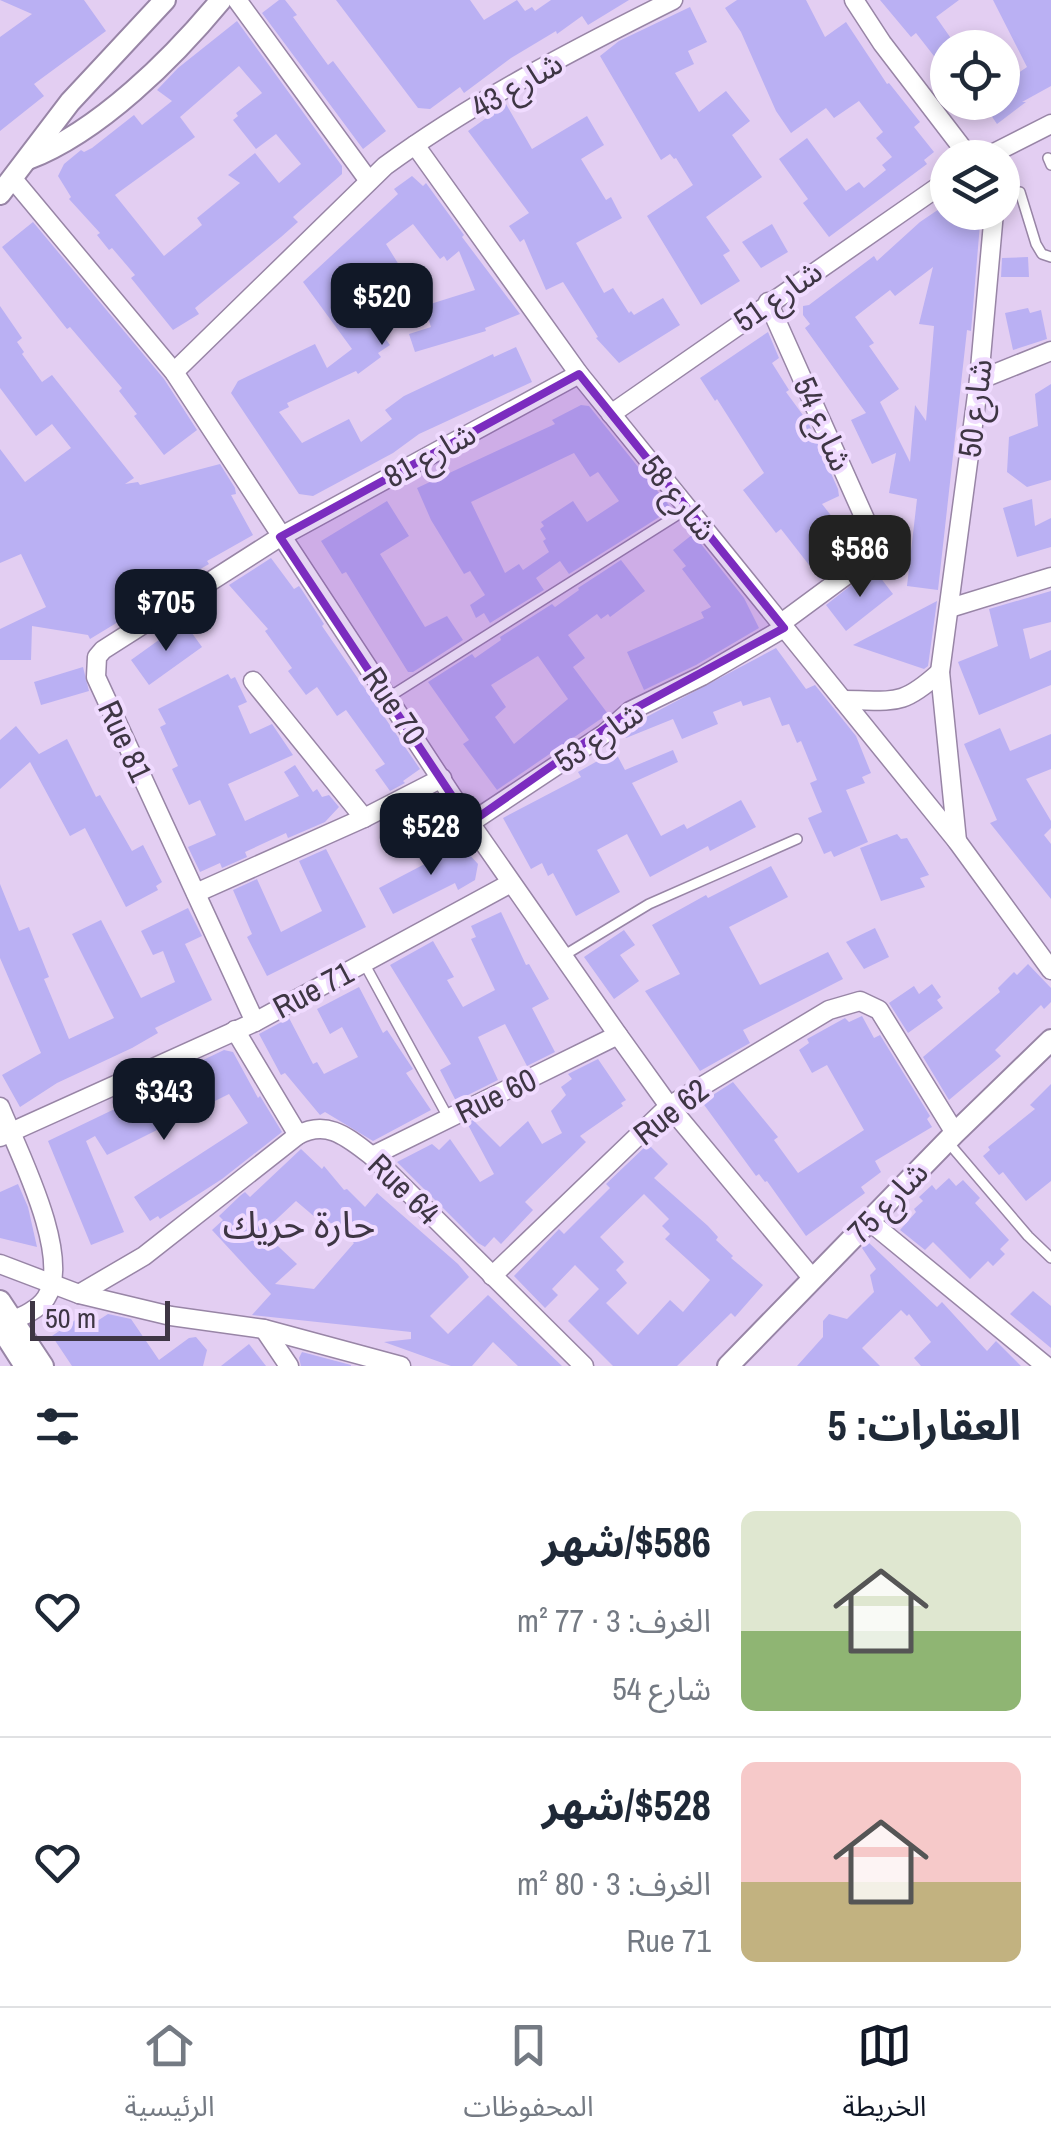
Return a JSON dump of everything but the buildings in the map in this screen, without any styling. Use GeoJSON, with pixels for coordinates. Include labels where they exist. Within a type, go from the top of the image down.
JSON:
{"type":"FeatureCollection","features":[{"type":"Feature","properties":{"kind":"street"},"geometry":{"type":"LineString","coordinates":[[6,187],[70,102],[165,0]]}},
{"type":"Feature","properties":{"kind":"street"},"geometry":{"type":"LineString","coordinates":[[26,160],[51,150],[91,124],[176,51],[221,0]]}},
{"type":"Feature","properties":{"kind":"street"},"geometry":{"type":"LineString","coordinates":[[237,0],[368,181]]}},
{"type":"Feature","properties":{"kind":"street","name":"شارع 43"},"geometry":{"type":"LineString","coordinates":[[174,372],[368,181],[415,145],[554,62],[673,0]]}},
{"type":"Feature","properties":{"kind":"street"},"geometry":{"type":"LineString","coordinates":[[854,0],[957,140]]}},
{"type":"Feature","properties":{"kind":"street"},"geometry":{"type":"LineString","coordinates":[[1019,140],[1051,124]]}},
{"type":"Feature","properties":{"kind":"street","name":"شارع 58"},"geometry":{"type":"LineString","coordinates":[[415,145],[579,374],[956,841],[1051,970]]}},
{"type":"Feature","properties":{"kind":"street","name":"Rue 70"},"geometry":{"type":"LineString","coordinates":[[6,187],[174,372],[470,823],[618,1035],[669,1106],[813,1278]]}},
{"type":"Feature","properties":{"kind":"street","name":"شارع 51"},"geometry":{"type":"LineString","coordinates":[[611,414],[930,192]]}},
{"type":"Feature","properties":{"kind":"street","name":"شارع 50"},"geometry":{"type":"LineString","coordinates":[[956,841],[940,672],[980,380],[992,230]]}},
{"type":"Feature","properties":{"kind":"street","name":"شارع 54"},"geometry":{"type":"LineString","coordinates":[[768,302],[869,528],[871,542],[860,565],[782,626]]}},
{"type":"Feature","properties":{"kind":"street"},"geometry":{"type":"LineString","coordinates":[[980,380],[1051,351]]}},
{"type":"Feature","properties":{"kind":"street","name":"شارع 81"},"geometry":{"type":"LineString","coordinates":[[280,537],[579,374]]}},
{"type":"Feature","properties":{"kind":"street","name":"Rue 81"},"geometry":{"type":"LineString","coordinates":[[255,1022],[96,677],[97,657],[280,537]]}},
{"type":"Feature","properties":{"kind":"street"},"geometry":{"type":"LineString","coordinates":[[950,608],[1051,577]]}},
{"type":"Feature","properties":{"kind":"street","name":"شارع 53"},"geometry":{"type":"LineString","coordinates":[[470,823],[604,734],[630,710],[702,676],[782,626]]}},
{"type":"Feature","properties":{"kind":"street"},"geometry":{"type":"LineString","coordinates":[[843,700],[910,697],[940,672]]}},
{"type":"Feature","properties":{"kind":"street"},"geometry":{"type":"LineString","coordinates":[[253,681],[364,818]]}},
{"type":"Feature","properties":{"kind":"street"},"geometry":{"type":"LineString","coordinates":[[196,893],[364,818],[442,778]]}},
{"type":"Feature","properties":{"kind":"street","name":"Rue 71"},"geometry":{"type":"LineString","coordinates":[[5,1134],[255,1022],[511,883]]}},
{"type":"Feature","properties":{"kind":"street","name":"Rue 62"},"geometry":{"type":"LineString","coordinates":[[492,1276],[669,1106],[829,1010],[860,1001],[879,1010],[951,1137]]}},
{"type":"Feature","properties":{"kind":"street"},"geometry":{"type":"LineString","coordinates":[[79,1294],[144,1256],[298,1136],[235,1030]]}},
{"type":"Feature","properties":{"kind":"street","name":"Rue 60"},"geometry":{"type":"LineString","coordinates":[[372,1156],[618,1035]]}},
{"type":"Feature","properties":{"kind":"street","name":"شارع 75"},"geometry":{"type":"LineString","coordinates":[[728,1366],[1051,1040]]}},
{"type":"Feature","properties":{"kind":"street"},"geometry":{"type":"LineString","coordinates":[[0,1107],[5,1134],[47,1226],[53,1283],[45,1301],[4,1324]]}},
{"type":"Feature","properties":{"kind":"street","name":"Rue 64"},"geometry":{"type":"LineString","coordinates":[[298,1136],[322,1127],[334,1130],[372,1156],[584,1366]]}},
{"type":"Feature","properties":{"kind":"street"},"geometry":{"type":"LineString","coordinates":[[870,1221],[1046,1366]]}},
{"type":"Feature","properties":{"kind":"street"},"geometry":{"type":"LineString","coordinates":[[0,1264],[79,1294],[170,1316],[264,1329],[401,1366]]}},
{"type":"Feature","properties":{"kind":"street"},"geometry":{"type":"LineString","coordinates":[[0,1301],[4,1324],[25,1366]]}},
{"type":"Feature","properties":{"kind":"street"},"geometry":{"type":"LineString","coordinates":[[4,1324],[43,1366]]}},
{"type":"Feature","properties":{"kind":"street"},"geometry":{"type":"LineString","coordinates":[[264,1329],[289,1366]]}},
{"type":"Feature","properties":{"kind":"lane"},"geometry":{"type":"LineString","coordinates":[[1020,192],[1036,244],[1042,254],[1051,256]]}},
{"type":"Feature","properties":{"kind":"lane"},"geometry":{"type":"LineString","coordinates":[[389,697],[688,510]]}},
{"type":"Feature","properties":{"kind":"lane"},"geometry":{"type":"LineString","coordinates":[[563,956],[649,904],[797,840]]}},
{"type":"Feature","properties":{"kind":"lane"},"geometry":{"type":"LineString","coordinates":[[364,963],[449,1119]]}},
{"type":"Feature","properties":{"kind":"lane"},"geometry":{"type":"LineString","coordinates":[[951,1137],[1028,1236],[1051,1258]]}},
{"type":"Feature","properties":{"kind":"highlighted area"},"geometry":{"type":"Polygon","coordinates":[[[579,374],[784,628],[630,711],[470,823],[280,537],[579,374]]]}},
{"type":"Feature","properties":{"kind":"district","name":"حارة حريك"},"geometry":{"type":"Point","coordinates":[299,1225]}}]}
